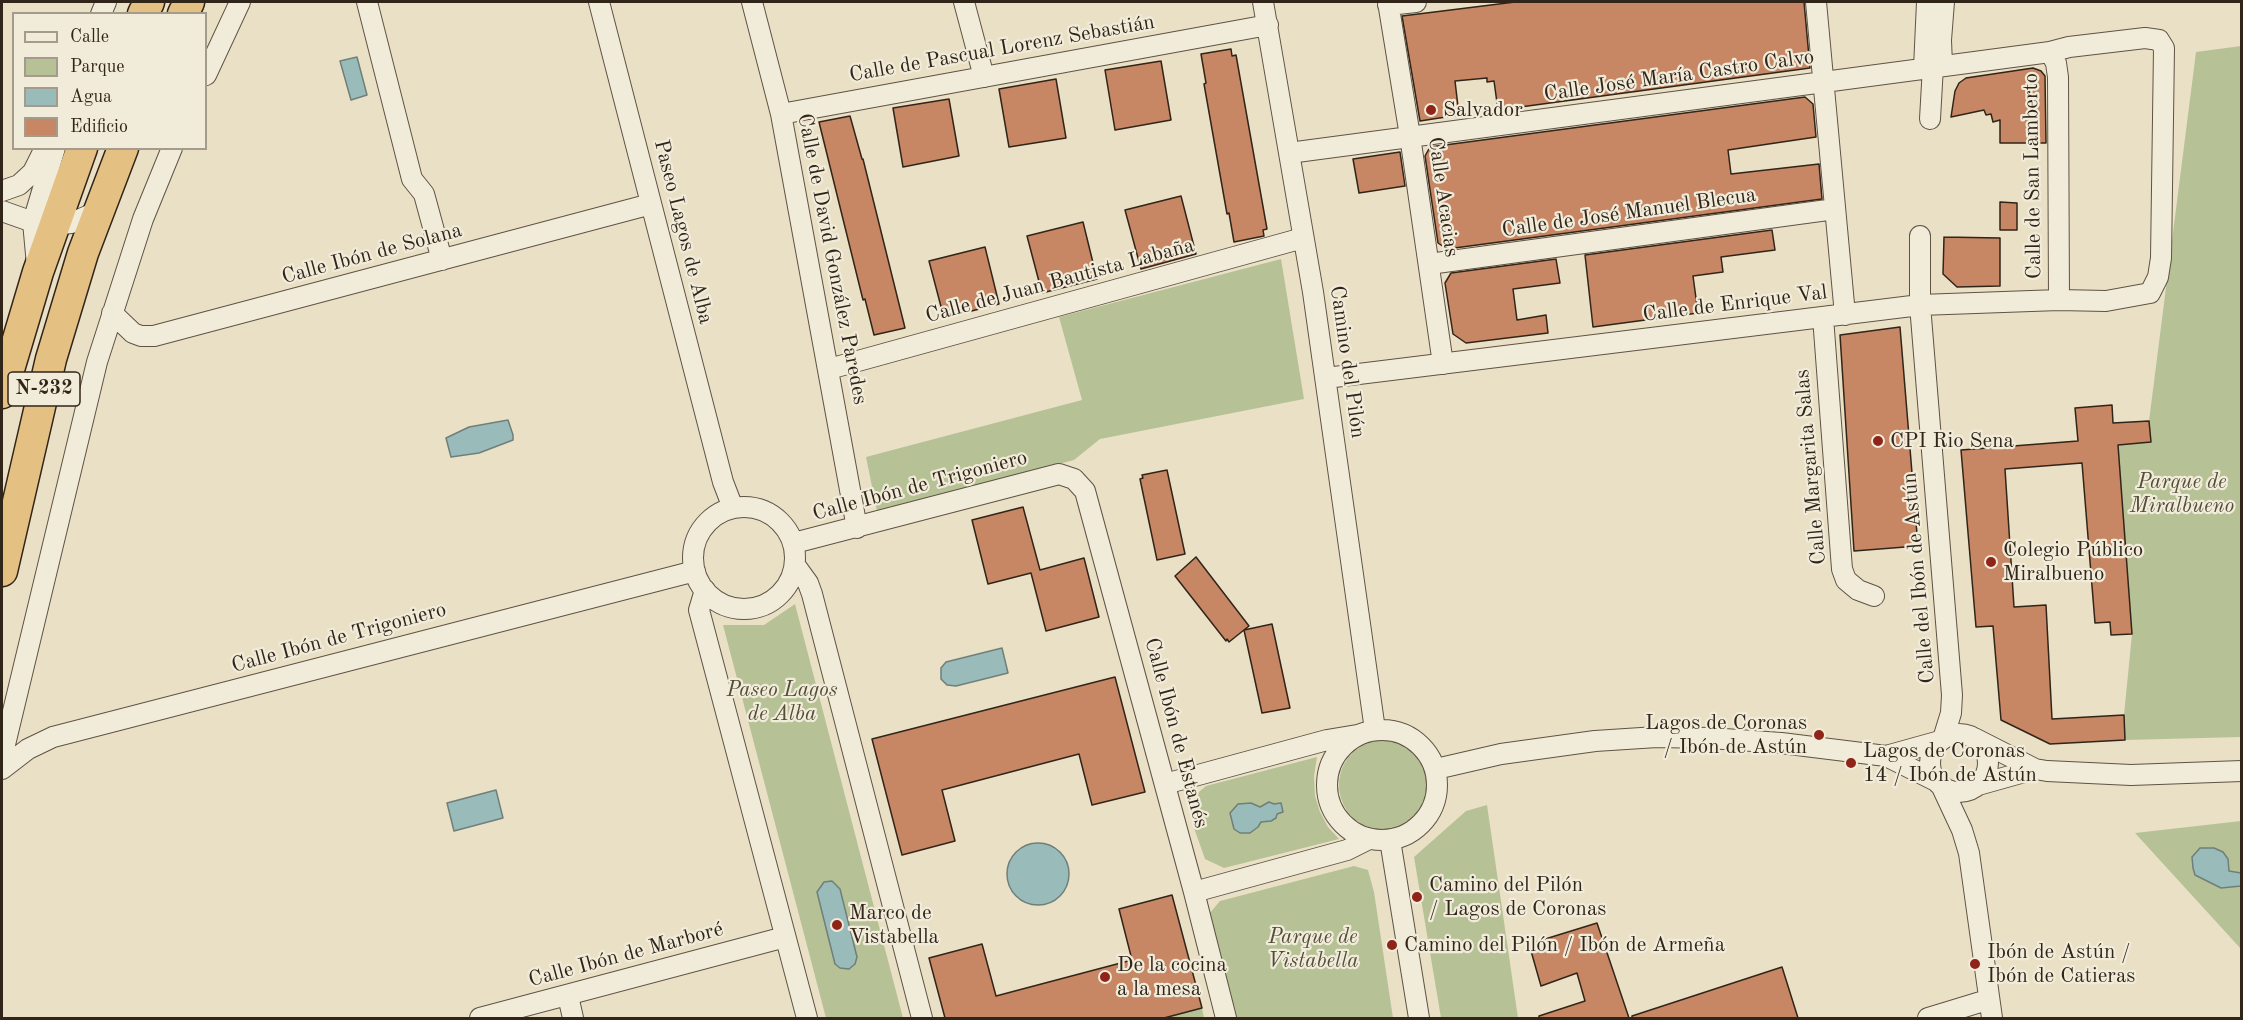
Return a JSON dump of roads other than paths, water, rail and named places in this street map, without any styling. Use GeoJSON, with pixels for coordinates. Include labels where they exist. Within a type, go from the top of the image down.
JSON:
{"type":"FeatureCollection","features":[{"type":"Feature","properties":{"kind":"highway","name":"N-232"},"geometry":{"type":"LineString","coordinates":[[2,393],[38,272],[44,224],[81,150]]}},
{"type":"Feature","properties":{"kind":"highway","name":"N-232"},"geometry":{"type":"LineString","coordinates":[[2,571],[51,359],[83,253],[122,150]]}},
{"type":"Feature","properties":{"kind":"street"},"geometry":{"type":"LineString","coordinates":[[207,73],[240,2]]}},
{"type":"Feature","properties":{"kind":"street"},"geometry":{"type":"LineString","coordinates":[[367,2],[412,179],[424,194],[442,260]]}},
{"type":"Feature","properties":{"kind":"street","name":"Paseo Lagos de Alba"},"geometry":{"type":"LineString","coordinates":[[599,2],[723,482],[733,508]]}},
{"type":"Feature","properties":{"kind":"street","name":"Calle de David González Paredes"},"geometry":{"type":"LineString","coordinates":[[752,2],[781,114],[857,528]]}},
{"type":"Feature","properties":{"kind":"street"},"geometry":{"type":"LineString","coordinates":[[964,2],[984,77]]}},
{"type":"Feature","properties":{"kind":"street","name":"Camino del Pilón"},"geometry":{"type":"LineString","coordinates":[[1263,2],[1326,378],[1366,733]]}},
{"type":"Feature","properties":{"kind":"street"},"geometry":{"type":"LineString","coordinates":[[1388,3],[1416,2]]}},
{"type":"Feature","properties":{"kind":"street"},"geometry":{"type":"LineString","coordinates":[[1816,2],[1845,315]]}},
{"type":"Feature","properties":{"kind":"street"},"geometry":{"type":"LineString","coordinates":[[1926,2],[1933,66],[1930,119]]}},
{"type":"Feature","properties":{"kind":"street"},"geometry":{"type":"LineString","coordinates":[[1933,66],[1941,40],[1944,2]]}},
{"type":"Feature","properties":{"kind":"street","name":"Calle Acacias"},"geometry":{"type":"LineString","coordinates":[[1388,3],[1443,364]]}},
{"type":"Feature","properties":{"kind":"street","name":"Calle de Pascual Lorenz Sebastián"},"geometry":{"type":"LineString","coordinates":[[781,114],[1268,25]]}},
{"type":"Feature","properties":{"kind":"street","name":"Calle José María Castro Calvo"},"geometry":{"type":"LineString","coordinates":[[1289,153],[2050,52],[2068,47],[2145,38],[2155,39],[2162,44],[2164,59],[2161,258],[2158,277],[2150,293]]}},
{"type":"Feature","properties":{"kind":"street","name":"Calle de San Lamberto"},"geometry":{"type":"LineString","coordinates":[[2050,52],[2056,63],[2058,77],[2059,300]]}},
{"type":"Feature","properties":{"kind":"street"},"geometry":{"type":"LineString","coordinates":[[2,191],[19,185],[33,172],[44,150]]}},
{"type":"Feature","properties":{"kind":"street"},"geometry":{"type":"LineString","coordinates":[[44,224],[55,150]]}},
{"type":"Feature","properties":{"kind":"street"},"geometry":{"type":"LineString","coordinates":[[2,757],[97,362],[143,219],[171,150]]}},
{"type":"Feature","properties":{"kind":"street","name":"Calle Ibón de Solana"},"geometry":{"type":"LineString","coordinates":[[112,313],[133,333],[149,337],[651,204]]}},
{"type":"Feature","properties":{"kind":"street","name":"Calle de José Manuel Blecua"},"geometry":{"type":"LineString","coordinates":[[1429,264],[1835,209]]}},
{"type":"Feature","properties":{"kind":"street"},"geometry":{"type":"LineString","coordinates":[[2,211],[44,224],[71,223],[99,211]]}},
{"type":"Feature","properties":{"kind":"street","name":"Calle del Ibón de Astún"},"geometry":{"type":"LineString","coordinates":[[1920,236],[1920,305],[1952,686],[1951,714],[1942,740]]}},
{"type":"Feature","properties":{"kind":"street","name":"Calle de Juan Bautista Labaña"},"geometry":{"type":"LineString","coordinates":[[829,369],[1303,238]]}},
{"type":"Feature","properties":{"kind":"street","name":"Calle de Enrique Val"},"geometry":{"type":"LineString","coordinates":[[1326,378],[1920,305],[2059,300],[2106,301],[2150,293]]}},
{"type":"Feature","properties":{"kind":"street","name":"Calle Margarita Salas"},"geometry":{"type":"LineString","coordinates":[[1823,317],[1842,570],[1846,580],[1858,590],[1874,596]]}},
{"type":"Feature","properties":{"kind":"street","name":"Calle Ibón de Trigoniero"},"geometry":{"type":"LineString","coordinates":[[794,543],[1059,474]]}},
{"type":"Feature","properties":{"kind":"street","name":"Calle Ibón de Estanés"},"geometry":{"type":"LineString","coordinates":[[1059,474],[1074,479],[1085,491],[1226,1018]]}},
{"type":"Feature","properties":{"kind":"street"},"geometry":{"type":"LineString","coordinates":[[748,507],[764,510],[777,518],[787,529],[794,543],[795,565],[790,581],[780,595],[766,604],[750,609],[734,608],[718,602],[705,590],[695,571],[694,550],[701,531],[709,520],[733,508],[748,507]]}},
{"type":"Feature","properties":{"kind":"street"},"geometry":{"type":"LineString","coordinates":[[795,565],[808,583],[812,594],[922,1018]]}},
{"type":"Feature","properties":{"kind":"street","name":"Calle Ibón de Trigoniero"},"geometry":{"type":"LineString","coordinates":[[2,769],[28,749],[53,737],[695,571]]}},
{"type":"Feature","properties":{"kind":"street"},"geometry":{"type":"LineString","coordinates":[[705,590],[699,610],[807,1018]]}},
{"type":"Feature","properties":{"kind":"street"},"geometry":{"type":"LineString","coordinates":[[1165,784],[1327,740],[1366,733],[1390,730],[1406,734],[1419,743],[1429,755],[1436,770],[1438,788],[1433,807],[1423,822],[1408,834],[1390,840],[1369,839],[1353,832],[1341,821],[1332,807],[1327,791],[1328,774],[1334,759],[1344,745],[1366,733]]}},
{"type":"Feature","properties":{"kind":"street"},"geometry":{"type":"LineString","coordinates":[[1886,756],[1958,734],[1974,738],[2035,769]]}},
{"type":"Feature","properties":{"kind":"street"},"geometry":{"type":"LineString","coordinates":[[1436,770],[1537,748],[1657,737],[1781,743],[1886,756],[1939,783],[1947,790],[1964,792],[1978,785],[2035,769],[2131,775],[2241,771]]}},
{"type":"Feature","properties":{"kind":"street"},"geometry":{"type":"LineString","coordinates":[[1974,738],[1984,749],[1988,765],[1978,785]]}},
{"type":"Feature","properties":{"kind":"street"},"geometry":{"type":"LineString","coordinates":[[1928,1018],[1989,1009],[1969,853],[1962,830],[1930,764],[1935,748],[1942,740]]}},
{"type":"Feature","properties":{"kind":"street"},"geometry":{"type":"LineString","coordinates":[[1194,892],[1347,850],[1369,839]]}},
{"type":"Feature","properties":{"kind":"street"},"geometry":{"type":"LineString","coordinates":[[1390,840],[1419,1018]]}},
{"type":"Feature","properties":{"kind":"street","name":"Calle Ibón de Marboré"},"geometry":{"type":"LineString","coordinates":[[480,1018],[785,937]]}},
{"type":"Feature","properties":{"kind":"street"},"geometry":{"type":"LineString","coordinates":[[568,996],[573,1018]]}},
{"type":"Feature","properties":{"kind":"water"},"geometry":{"type":"Polygon","coordinates":[[[357,57],[367,95],[351,100],[340,61],[357,57]]]}},
{"type":"Feature","properties":{"kind":"water"},"geometry":{"type":"Polygon","coordinates":[[[508,420],[513,440],[479,453],[451,457],[446,438],[469,427],[508,420]]]}},
{"type":"Feature","properties":{"kind":"water"},"geometry":{"type":"Polygon","coordinates":[[[1002,648],[1008,673],[956,686],[947,685],[941,679],[941,668],[946,662],[1002,648]]]}},
{"type":"Feature","properties":{"kind":"water"},"geometry":{"type":"Polygon","coordinates":[[[496,790],[503,818],[454,831],[447,803],[496,790]]]}},
{"type":"Feature","properties":{"kind":"water"},"geometry":{"type":"Polygon","coordinates":[[[1269,802],[1281,803],[1283,812],[1277,814],[1276,818],[1271,821],[1261,822],[1250,833],[1240,833],[1234,829],[1230,813],[1238,804],[1251,803],[1260,807],[1269,802]]]}},
{"type":"Feature","properties":{"kind":"water"},"geometry":{"type":"Polygon","coordinates":[[[1032,843],[1044,843],[1060,852],[1067,862],[1069,874],[1067,886],[1060,896],[1044,905],[1032,905],[1021,900],[1012,891],[1007,880],[1007,868],[1012,857],[1021,848],[1032,843]]]}},
{"type":"Feature","properties":{"kind":"water"},"geometry":{"type":"Polygon","coordinates":[[[2200,848],[2214,848],[2223,852],[2228,859],[2229,871],[2241,873],[2241,886],[2221,888],[2195,875],[2192,857],[2200,848]]]}},
{"type":"Feature","properties":{"kind":"water"},"geometry":{"type":"Polygon","coordinates":[[[832,881],[840,889],[857,957],[855,964],[849,969],[840,968],[835,964],[817,892],[824,882],[832,881]]]}},
{"type":"Feature","properties":{"kind":"place","name":"Salvador"},"geometry":{"type":"Point","coordinates":[1431,110]}},
{"type":"Feature","properties":{"kind":"place","name":"CPI Rio Sena"},"geometry":{"type":"Point","coordinates":[1878,441]}},
{"type":"Feature","properties":{"kind":"place","name":"Colegio Público Miralbueno"},"geometry":{"type":"Point","coordinates":[1991,562]}},
{"type":"Feature","properties":{"kind":"place","name":"Lagos de Coronas / Ibón de Astún"},"geometry":{"type":"Point","coordinates":[1819,735]}},
{"type":"Feature","properties":{"kind":"place","name":"Lagos de Coronas 14 / Ibón de Astún"},"geometry":{"type":"Point","coordinates":[1851,763]}},
{"type":"Feature","properties":{"kind":"place","name":"Camino del Pilón / Lagos de Coronas"},"geometry":{"type":"Point","coordinates":[1417,897]}},
{"type":"Feature","properties":{"kind":"place","name":"Marco de Vistabella"},"geometry":{"type":"Point","coordinates":[837,925]}},
{"type":"Feature","properties":{"kind":"place","name":"Camino del Pilón / Ibón de Armeña"},"geometry":{"type":"Point","coordinates":[1392,945]}},
{"type":"Feature","properties":{"kind":"place","name":"Ibón de Astún / Ibón de Catieras"},"geometry":{"type":"Point","coordinates":[1975,964]}},
{"type":"Feature","properties":{"kind":"place","name":"De la cocina a la mesa"},"geometry":{"type":"Point","coordinates":[1105,977]}},
{"type":"Feature","properties":{"kind":"park label","name":"Parque de Miralbueno"},"geometry":{"type":"Point","coordinates":[2182,494]}},
{"type":"Feature","properties":{"kind":"park label","name":"Parque de Vistabella"},"geometry":{"type":"Point","coordinates":[1313,949]}}]}
